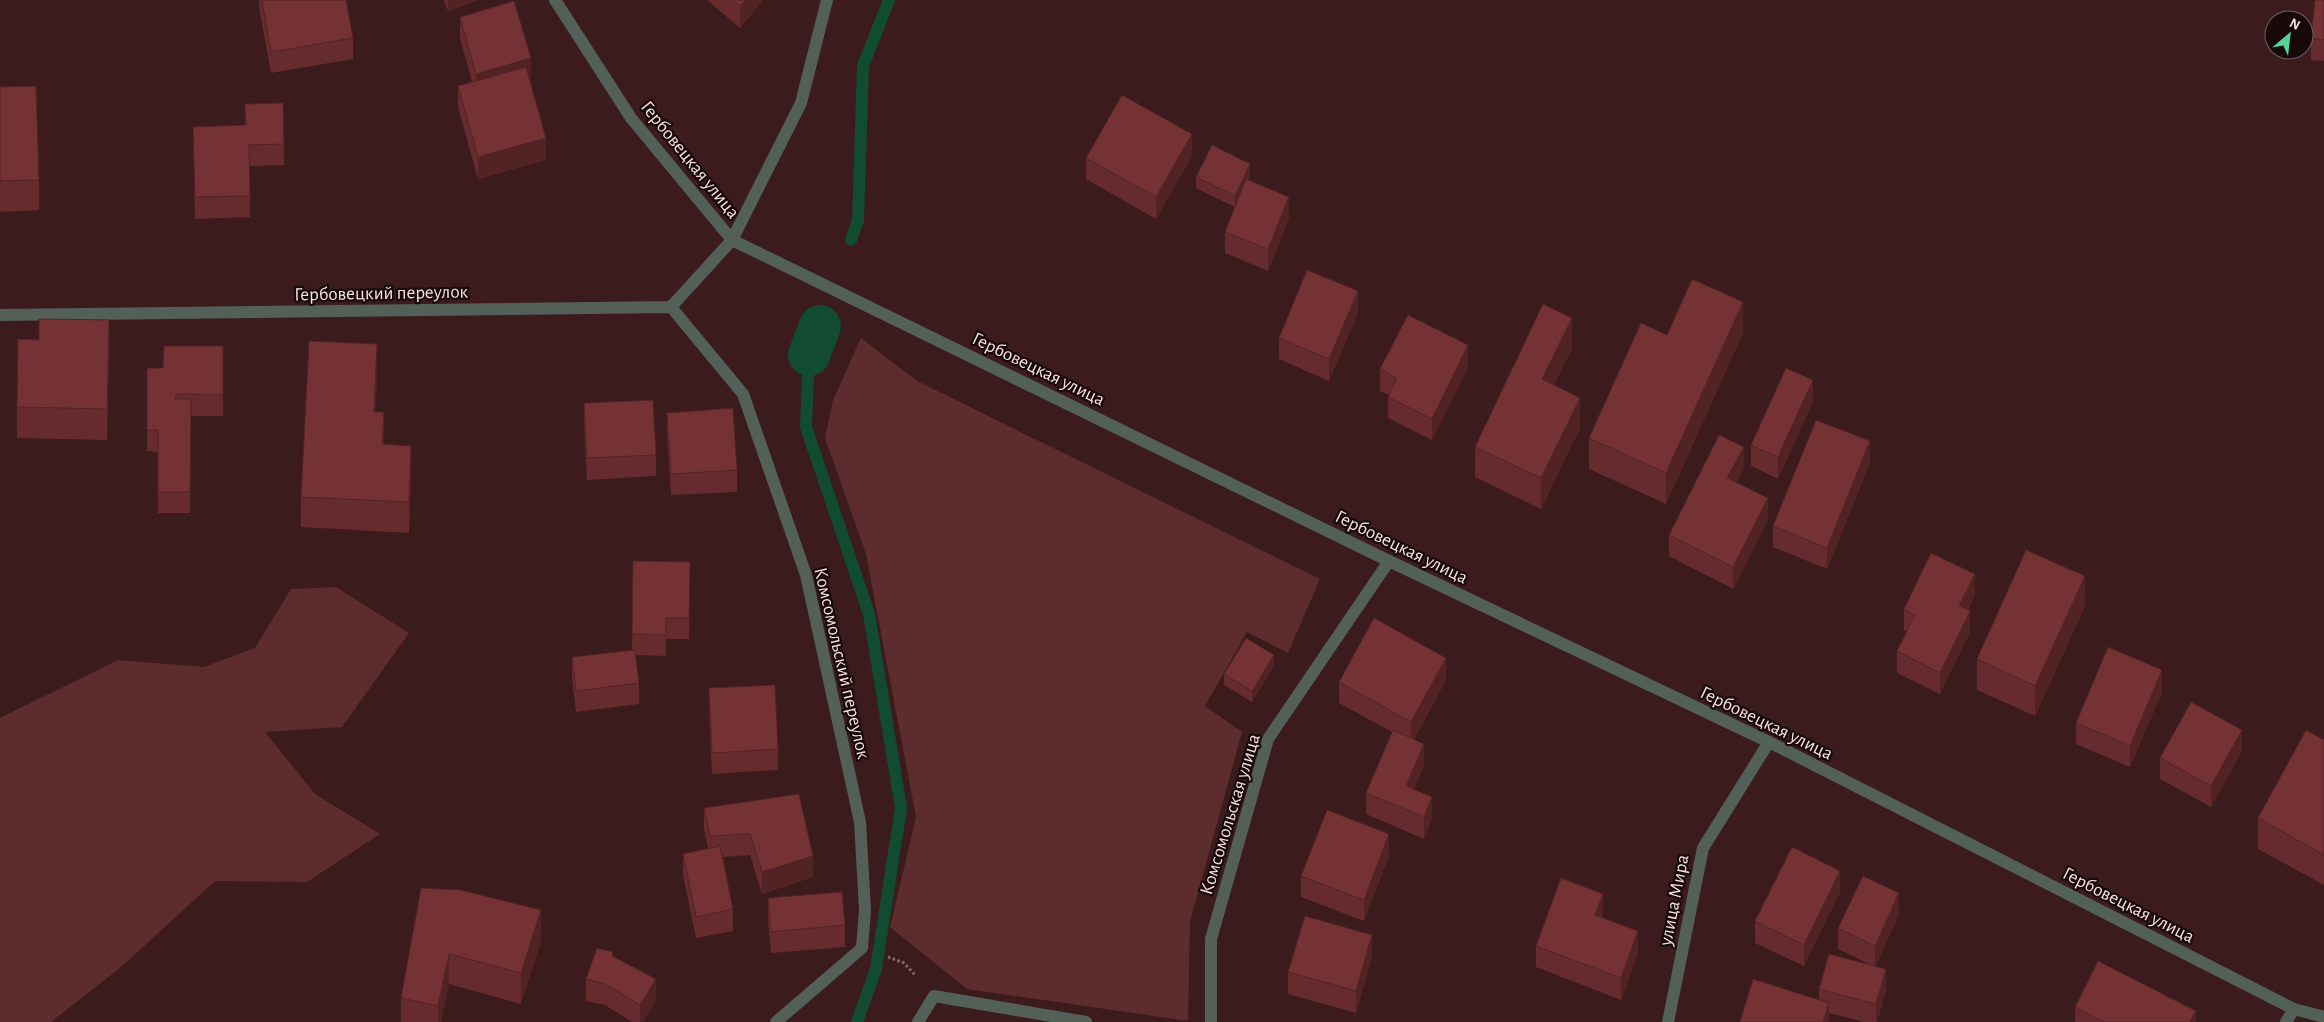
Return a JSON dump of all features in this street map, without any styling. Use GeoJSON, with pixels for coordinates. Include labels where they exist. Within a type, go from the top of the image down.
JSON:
{"type":"FeatureCollection","features":[{"type":"Feature","properties":{"kind":"street","name":"Гербовецкая улица"},"geometry":{"type":"LineString","coordinates":[[555,0],[631,118],[732,240],[1389,561],[1769,742],[2294,1009],[2324,1017]]}},
{"type":"Feature","properties":{"kind":"street"},"geometry":{"type":"LineString","coordinates":[[671,307],[732,240],[801,103],[827,0]]}},
{"type":"Feature","properties":{"kind":"street","name":"Гербовецкий переулок"},"geometry":{"type":"LineString","coordinates":[[0,315],[671,307]]}},
{"type":"Feature","properties":{"kind":"street","name":"Комсомольский переулок"},"geometry":{"type":"LineString","coordinates":[[671,307],[743,394],[806,575],[860,822],[865,910],[862,948],[776,1022]]}},
{"type":"Feature","properties":{"kind":"street","name":"Комсомольская улица"},"geometry":{"type":"LineString","coordinates":[[1211,1022],[1211,939],[1268,739],[1389,561]]}},
{"type":"Feature","properties":{"kind":"street","name":"улица Мира"},"geometry":{"type":"LineString","coordinates":[[1668,1022],[1703,848],[1769,742]]}},
{"type":"Feature","properties":{"kind":"street"},"geometry":{"type":"LineString","coordinates":[[918,1022],[934,996],[1086,1022]]}},
{"type":"Feature","properties":{"kind":"street"},"geometry":{"type":"LineString","coordinates":[[2286,1022],[2294,1009]]}},
{"type":"Feature","properties":{"kind":"shaded area"},"geometry":{"type":"Polygon","coordinates":[[[861,338],[917,381],[1320,579],[1288,653],[1247,632],[1205,706],[1242,732],[1190,922],[1188,1021],[967,989],[890,927],[916,817],[866,554],[825,438],[833,400],[861,338]]]}},
{"type":"Feature","properties":{"kind":"shaded area"},"geometry":{"type":"Polygon","coordinates":[[[336,587],[409,633],[342,727],[265,732],[315,794],[380,834],[307,882],[215,881],[120,968],[51,1022],[0,1022],[0,718],[118,660],[204,667],[255,648],[291,589],[336,587]]]}},
{"type":"Feature","properties":{"kind":"building"},"geometry":{"type":"Polygon","coordinates":[[[262,0],[346,0],[353,38],[271,52],[262,0]]]}},
{"type":"Feature","properties":{"kind":"building"},"geometry":{"type":"Polygon","coordinates":[[[733,0],[746,0],[740,6],[733,0]]]}},
{"type":"Feature","properties":{"kind":"building"},"geometry":{"type":"Polygon","coordinates":[[[2315,0],[2324,0],[2324,40],[2314,38],[2315,0]]]}},
{"type":"Feature","properties":{"kind":"building"},"geometry":{"type":"Polygon","coordinates":[[[514,1],[531,58],[476,74],[460,17],[514,1]]]}},
{"type":"Feature","properties":{"kind":"building"},"geometry":{"type":"Polygon","coordinates":[[[526,67],[546,138],[478,157],[458,86],[526,67]]]}},
{"type":"Feature","properties":{"kind":"building"},"geometry":{"type":"Polygon","coordinates":[[[36,86],[39,180],[0,181],[0,87],[36,86]]]}},
{"type":"Feature","properties":{"kind":"building"},"geometry":{"type":"Polygon","coordinates":[[[1122,95],[1192,134],[1156,197],[1086,158],[1122,95]]]}},
{"type":"Feature","properties":{"kind":"building"},"geometry":{"type":"Polygon","coordinates":[[[283,103],[284,144],[249,145],[250,196],[195,197],[193,127],[246,125],[245,104],[283,103]]]}},
{"type":"Feature","properties":{"kind":"building"},"geometry":{"type":"Polygon","coordinates":[[[1212,145],[1250,164],[1235,196],[1196,177],[1212,145]]]}},
{"type":"Feature","properties":{"kind":"building"},"geometry":{"type":"Polygon","coordinates":[[[1246,179],[1289,197],[1268,249],[1225,232],[1246,179]]]}},
{"type":"Feature","properties":{"kind":"building"},"geometry":{"type":"Polygon","coordinates":[[[1307,270],[1358,291],[1329,359],[1279,338],[1307,270]]]}},
{"type":"Feature","properties":{"kind":"building"},"geometry":{"type":"Polygon","coordinates":[[[1692,279],[1743,302],[1666,473],[1589,438],[1641,323],[1667,335],[1692,279]]]}},
{"type":"Feature","properties":{"kind":"building"},"geometry":{"type":"Polygon","coordinates":[[[1543,304],[1572,318],[1542,379],[1580,398],[1541,478],[1475,447],[1543,304]]]}},
{"type":"Feature","properties":{"kind":"building"},"geometry":{"type":"Polygon","coordinates":[[[1408,315],[1468,345],[1432,419],[1388,397],[1397,378],[1380,369],[1408,315]]]}},
{"type":"Feature","properties":{"kind":"building"},"geometry":{"type":"Polygon","coordinates":[[[39,319],[109,320],[107,409],[17,407],[18,339],[39,340],[39,319]]]}},
{"type":"Feature","properties":{"kind":"building"},"geometry":{"type":"Polygon","coordinates":[[[309,341],[377,344],[374,412],[384,412],[382,444],[411,446],[409,502],[301,497],[309,341]]]}},
{"type":"Feature","properties":{"kind":"building"},"geometry":{"type":"Polygon","coordinates":[[[164,346],[223,346],[223,395],[176,394],[175,399],[191,399],[190,492],[158,492],[158,430],[147,430],[147,368],[163,368],[164,346]]]}},
{"type":"Feature","properties":{"kind":"building"},"geometry":{"type":"Polygon","coordinates":[[[1786,368],[1813,380],[1778,457],[1751,445],[1786,368]]]}},
{"type":"Feature","properties":{"kind":"building"},"geometry":{"type":"Polygon","coordinates":[[[653,400],[656,455],[587,458],[584,403],[653,400]]]}},
{"type":"Feature","properties":{"kind":"building"},"geometry":{"type":"Polygon","coordinates":[[[733,408],[737,470],[671,474],[667,413],[733,408]]]}},
{"type":"Feature","properties":{"kind":"building"},"geometry":{"type":"Polygon","coordinates":[[[1816,420],[1870,441],[1827,548],[1773,526],[1816,420]]]}},
{"type":"Feature","properties":{"kind":"building"},"geometry":{"type":"Polygon","coordinates":[[[1719,435],[1744,447],[1727,478],[1768,498],[1733,567],[1669,535],[1719,435]]]}},
{"type":"Feature","properties":{"kind":"building"},"geometry":{"type":"Polygon","coordinates":[[[2026,550],[2085,576],[2035,686],[1977,659],[2026,550]]]}},
{"type":"Feature","properties":{"kind":"building"},"geometry":{"type":"Polygon","coordinates":[[[1931,553],[1975,574],[1959,606],[1970,611],[1940,673],[1897,651],[1915,615],[1904,609],[1931,553]]]}},
{"type":"Feature","properties":{"kind":"building"},"geometry":{"type":"Polygon","coordinates":[[[633,561],[690,562],[689,618],[666,618],[666,635],[632,634],[633,561]]]}},
{"type":"Feature","properties":{"kind":"building"},"geometry":{"type":"Polygon","coordinates":[[[1374,618],[1446,658],[1411,722],[1339,682],[1374,618]]]}},
{"type":"Feature","properties":{"kind":"building"},"geometry":{"type":"Polygon","coordinates":[[[1246,638],[1274,655],[1252,691],[1224,674],[1246,638]]]}},
{"type":"Feature","properties":{"kind":"building"},"geometry":{"type":"Polygon","coordinates":[[[2108,647],[2162,670],[2130,746],[2076,723],[2108,647]]]}},
{"type":"Feature","properties":{"kind":"building"},"geometry":{"type":"Polygon","coordinates":[[[635,650],[639,683],[576,691],[572,657],[635,650]]]}},
{"type":"Feature","properties":{"kind":"building"},"geometry":{"type":"Polygon","coordinates":[[[775,685],[778,749],[712,753],[709,688],[775,685]]]}},
{"type":"Feature","properties":{"kind":"building"},"geometry":{"type":"Polygon","coordinates":[[[2191,702],[2242,730],[2211,786],[2160,758],[2191,702]]]}},
{"type":"Feature","properties":{"kind":"building"},"geometry":{"type":"Polygon","coordinates":[[[1393,730],[1424,744],[1406,786],[1432,797],[1424,817],[1366,793],[1393,730]]]}},
{"type":"Feature","properties":{"kind":"building"},"geometry":{"type":"Polygon","coordinates":[[[2306,730],[2324,740],[2324,855],[2258,818],[2306,730]]]}},
{"type":"Feature","properties":{"kind":"building"},"geometry":{"type":"Polygon","coordinates":[[[799,794],[813,856],[762,872],[750,834],[710,836],[704,808],[799,794]]]}},
{"type":"Feature","properties":{"kind":"building"},"geometry":{"type":"Polygon","coordinates":[[[1327,810],[1389,834],[1364,900],[1301,876],[1327,810]]]}},
{"type":"Feature","properties":{"kind":"building"},"geometry":{"type":"Polygon","coordinates":[[[720,846],[733,909],[696,917],[683,854],[720,846]]]}},
{"type":"Feature","properties":{"kind":"building"},"geometry":{"type":"Polygon","coordinates":[[[1792,847],[1840,871],[1804,945],[1755,921],[1792,847]]]}},
{"type":"Feature","properties":{"kind":"building"},"geometry":{"type":"Polygon","coordinates":[[[1863,876],[1899,893],[1875,946],[1838,928],[1863,876]]]}},
{"type":"Feature","properties":{"kind":"building"},"geometry":{"type":"Polygon","coordinates":[[[1561,878],[1603,894],[1595,915],[1638,931],[1621,978],[1536,946],[1561,878]]]}},
{"type":"Feature","properties":{"kind":"building"},"geometry":{"type":"Polygon","coordinates":[[[421,888],[460,890],[541,910],[521,973],[449,954],[438,1006],[401,998],[421,888]]]}},
{"type":"Feature","properties":{"kind":"building"},"geometry":{"type":"Polygon","coordinates":[[[842,892],[845,925],[771,932],[768,898],[842,892]]]}},
{"type":"Feature","properties":{"kind":"building"},"geometry":{"type":"Polygon","coordinates":[[[1305,916],[1372,935],[1356,991],[1288,972],[1305,916]]]}},
{"type":"Feature","properties":{"kind":"building"},"geometry":{"type":"Polygon","coordinates":[[[597,948],[613,952],[612,956],[656,979],[640,1005],[605,984],[586,979],[597,948]]]}},
{"type":"Feature","properties":{"kind":"building"},"geometry":{"type":"Polygon","coordinates":[[[1829,954],[1886,969],[1876,1004],[1819,989],[1829,954]]]}},
{"type":"Feature","properties":{"kind":"building"},"geometry":{"type":"Polygon","coordinates":[[[2098,961],[2196,1011],[2190,1022],[2104,1022],[2075,1007],[2098,961]]]}},
{"type":"Feature","properties":{"kind":"building"},"geometry":{"type":"Polygon","coordinates":[[[1753,979],[1829,1003],[1823,1022],[1740,1022],[1753,979]]]}},
{"type":"Feature","properties":{"kind":"waterway"},"geometry":{"type":"LineString","coordinates":[[851,240],[858,220],[863,66],[889,0]]}},
{"type":"Feature","properties":{"kind":"waterway"},"geometry":{"type":"LineString","coordinates":[[809,355],[820,326]]}},
{"type":"Feature","properties":{"kind":"waterway"},"geometry":{"type":"LineString","coordinates":[[809,355],[806,427],[869,614],[901,808],[876,969],[857,1022]]}}]}
